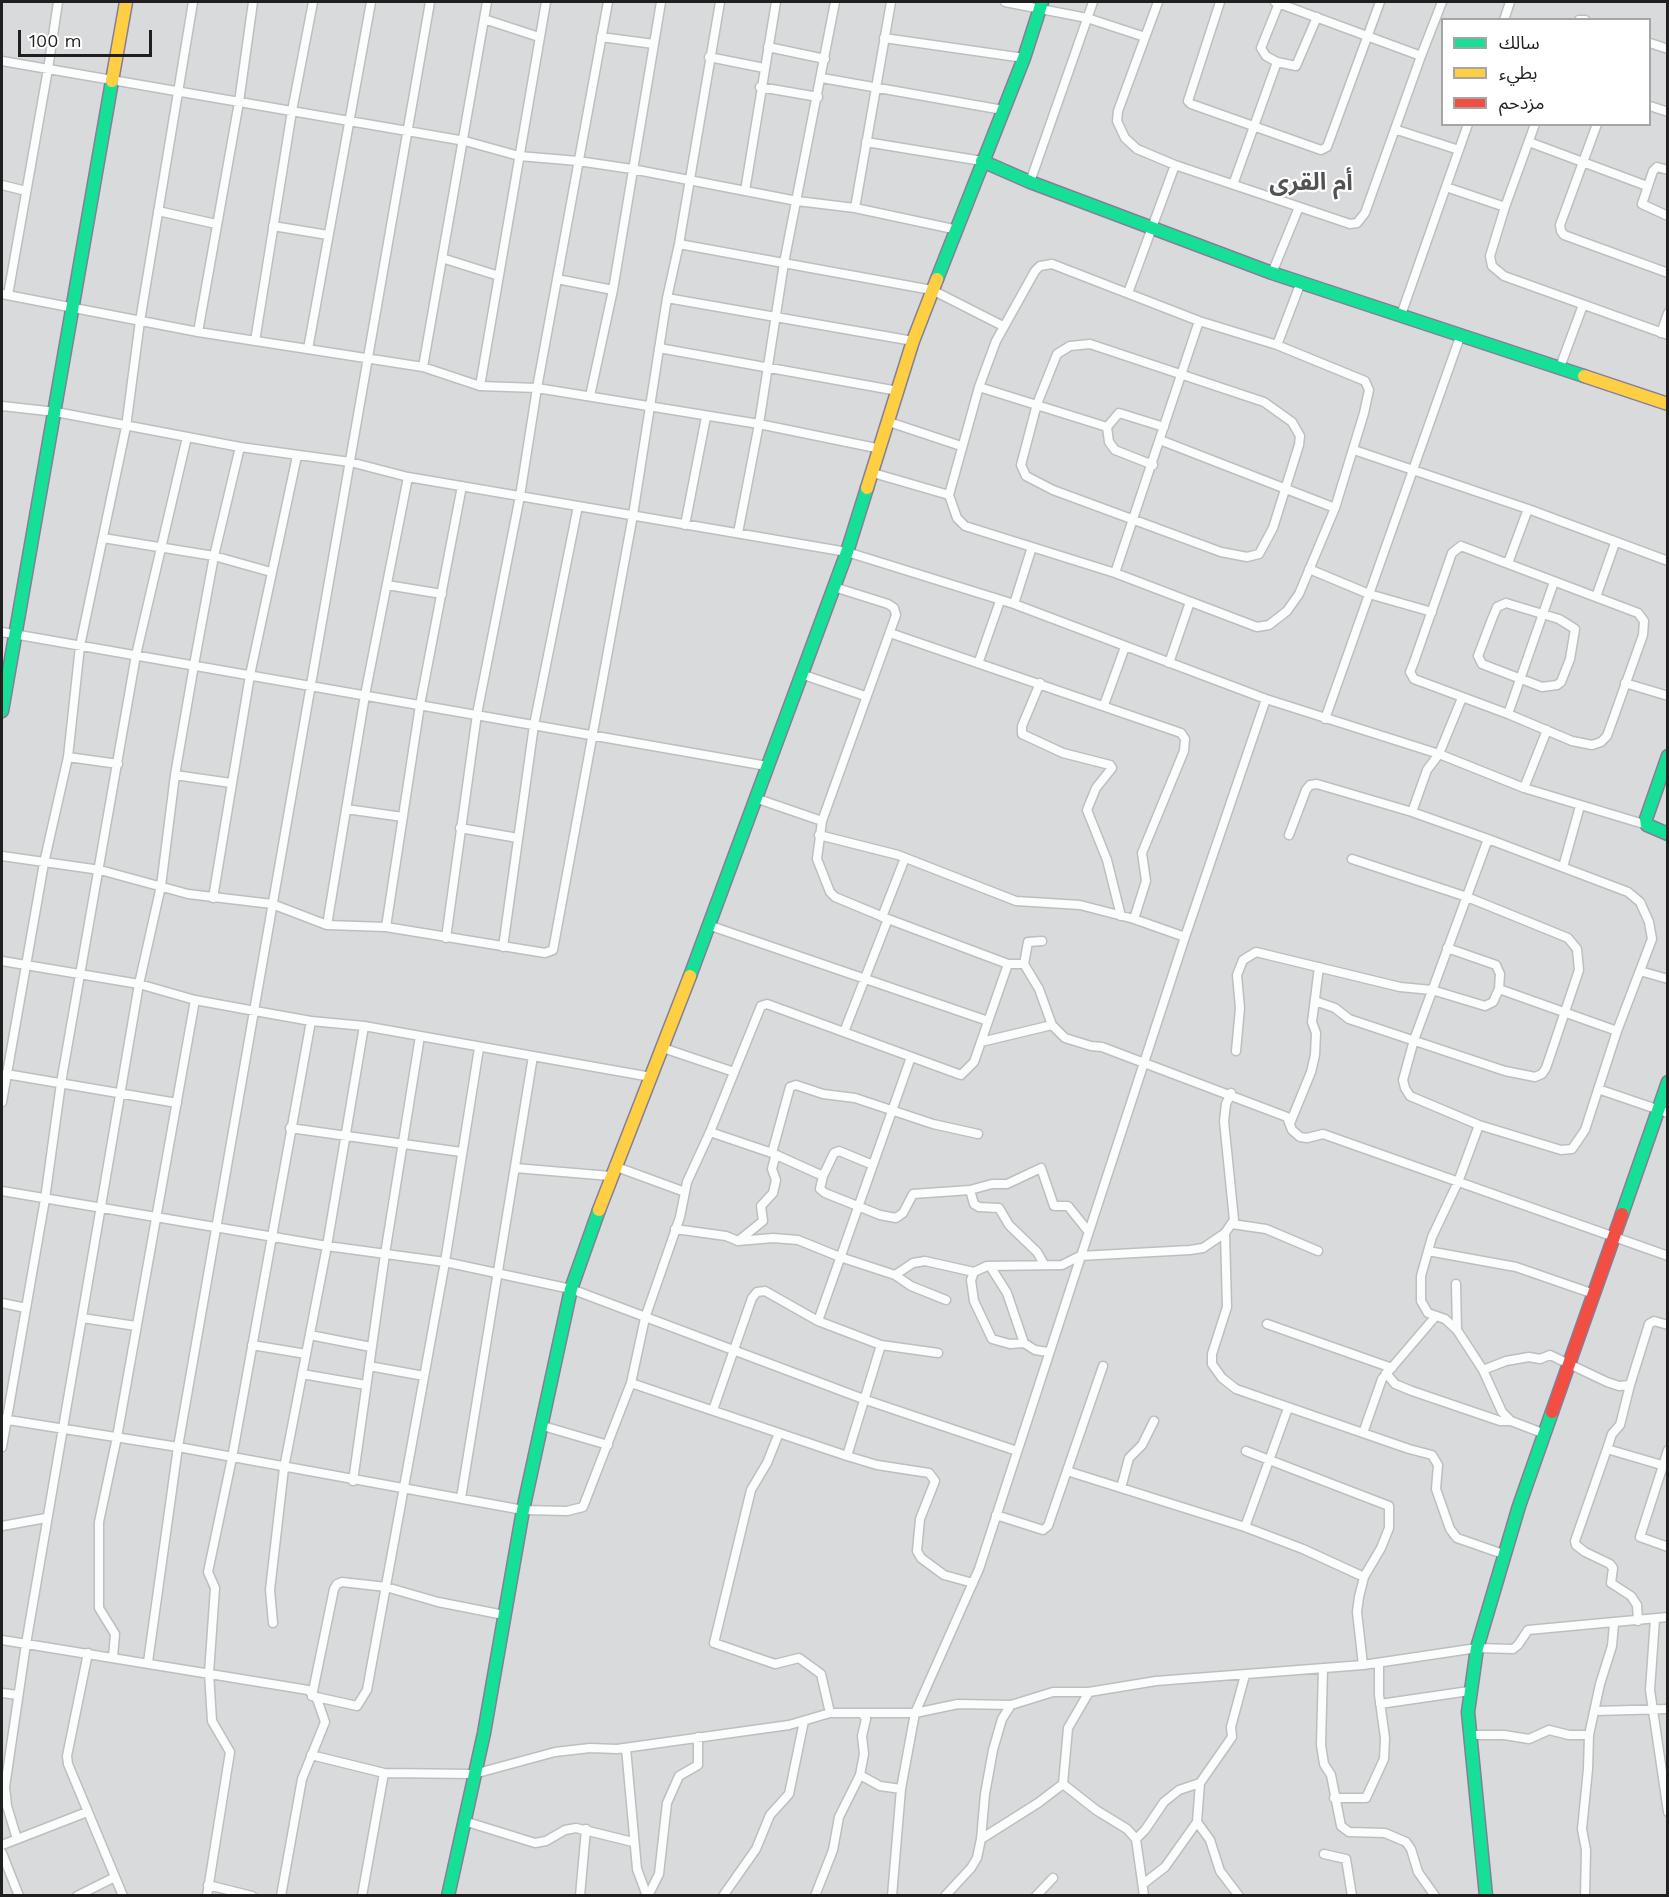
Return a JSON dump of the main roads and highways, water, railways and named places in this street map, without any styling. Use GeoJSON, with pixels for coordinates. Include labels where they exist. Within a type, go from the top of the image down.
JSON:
{"type":"FeatureCollection","features":[{"type":"Feature","properties":{"kind":"district","name":"أم القرى"},"geometry":{"type":"Point","coordinates":[1311,183]}}]}
